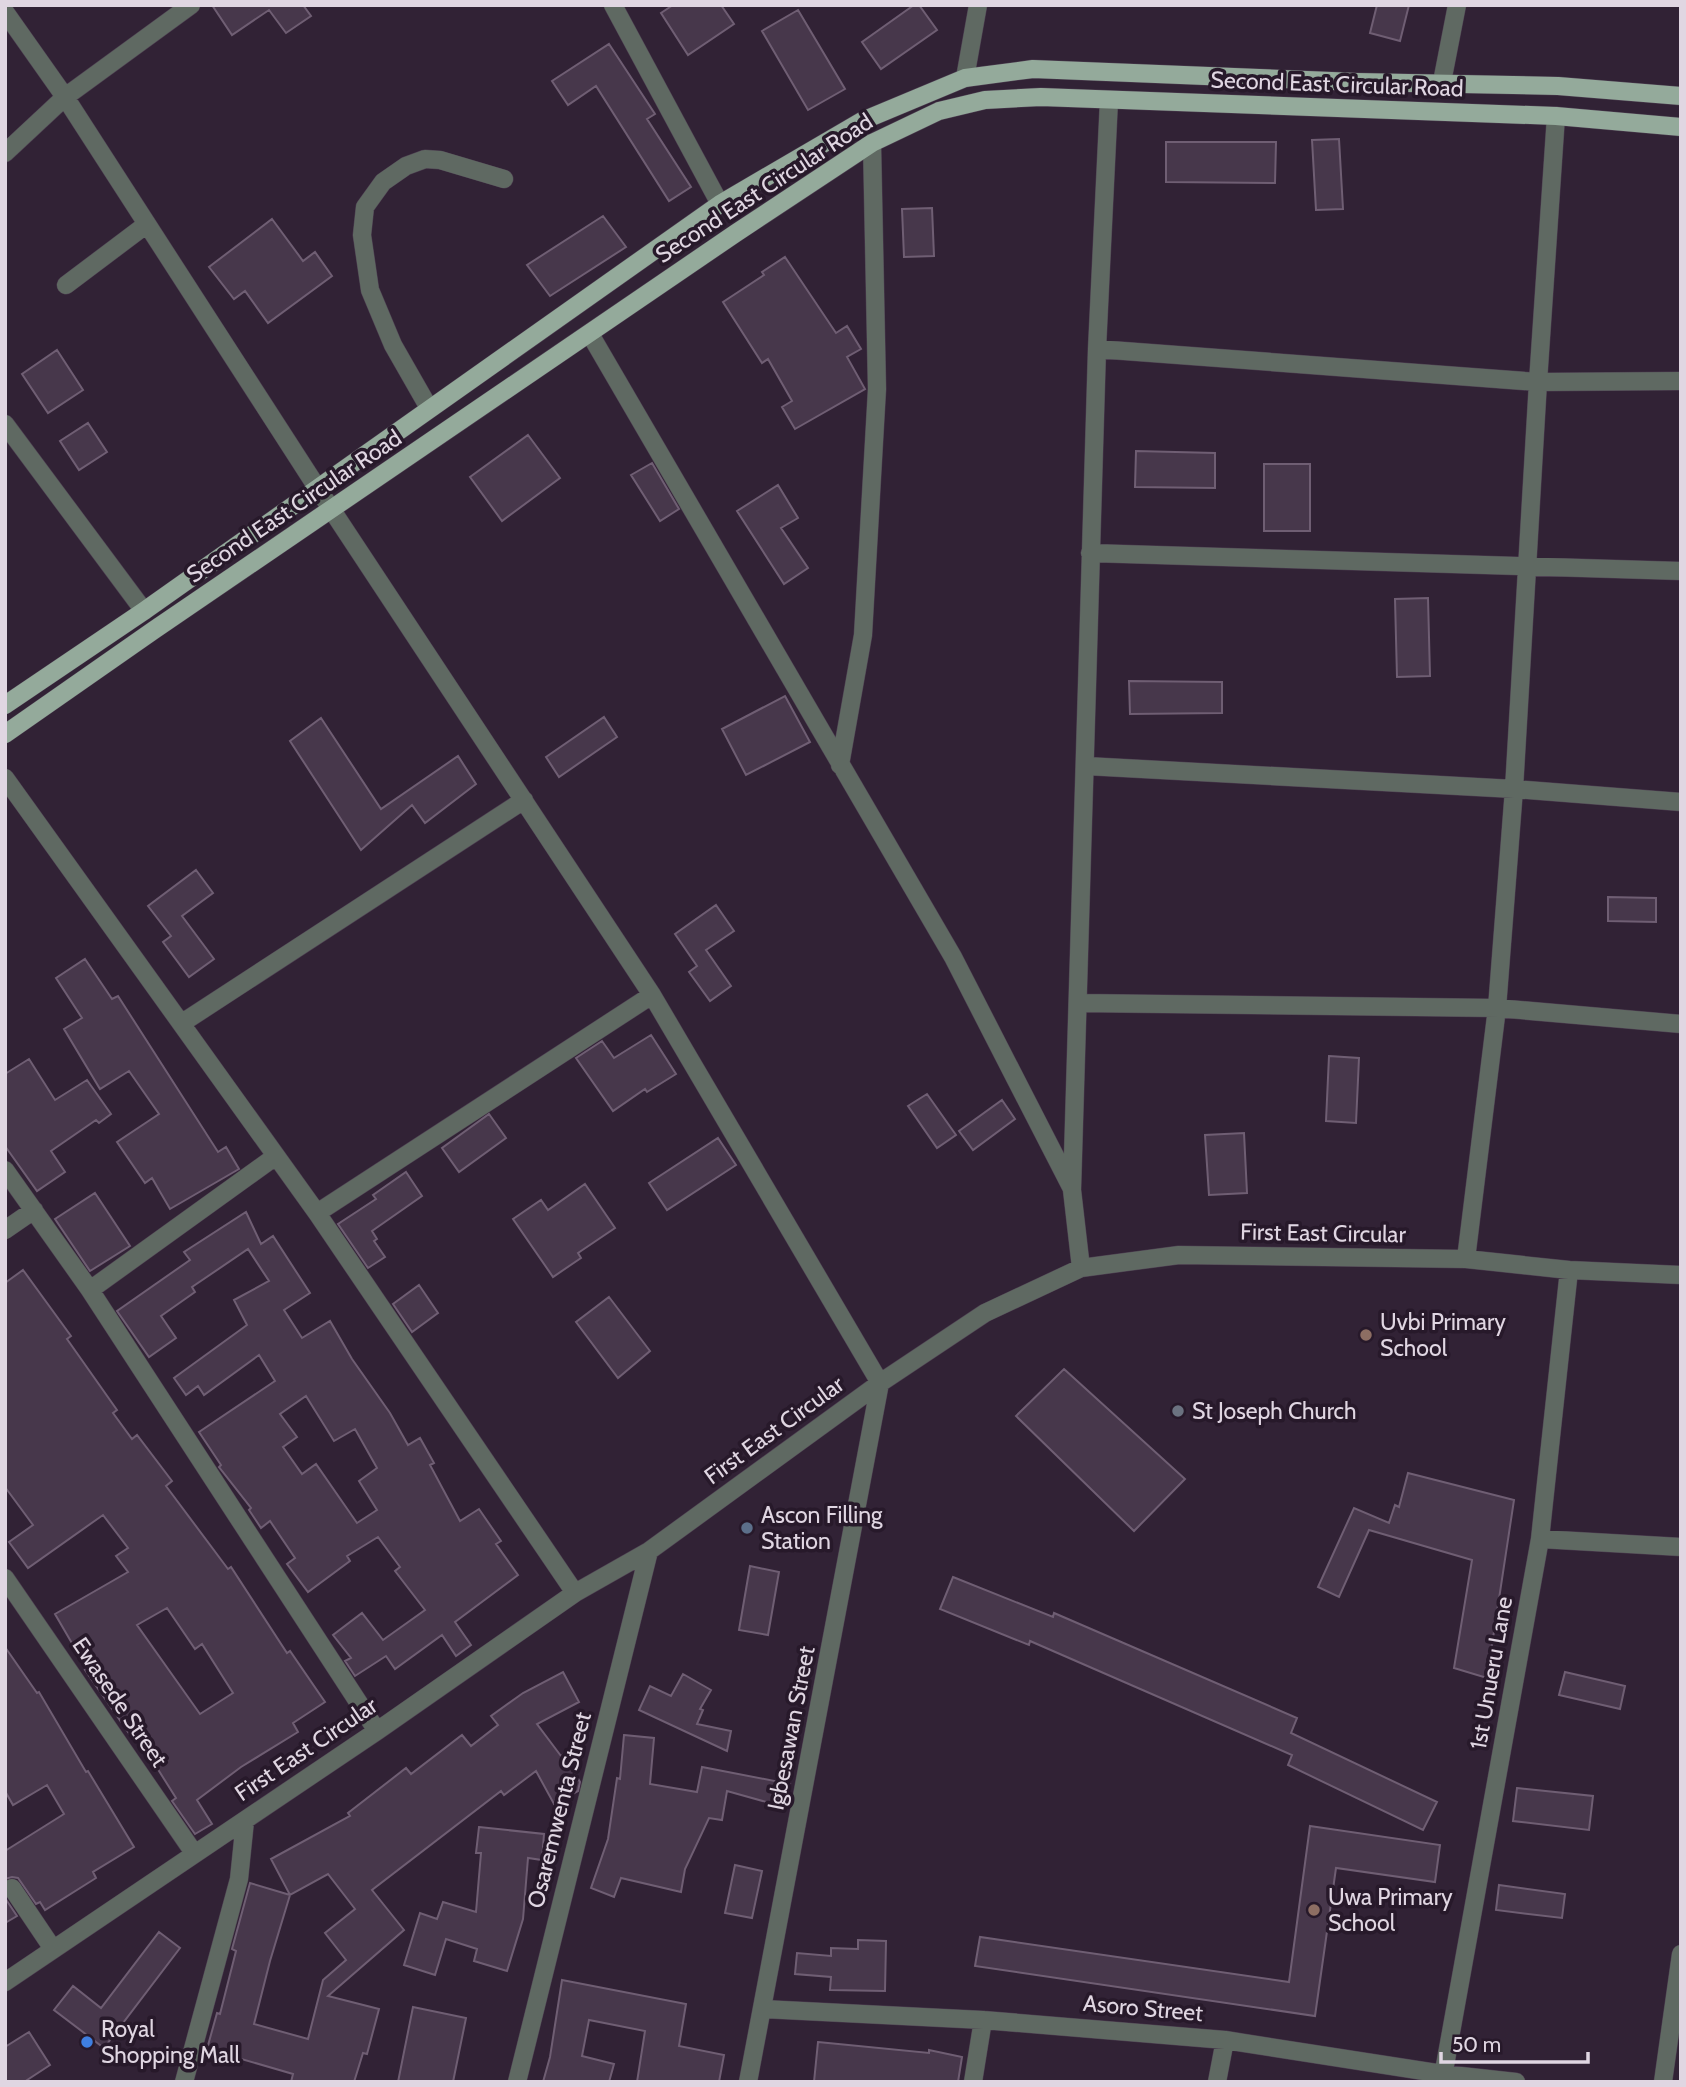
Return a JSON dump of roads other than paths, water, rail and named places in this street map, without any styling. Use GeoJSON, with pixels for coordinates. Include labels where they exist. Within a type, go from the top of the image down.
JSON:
{"type":"FeatureCollection","features":[{"type":"Feature","properties":{"kind":"main road","name":"Second East Circular Road"},"geometry":{"type":"LineString","coordinates":[[5,705],[144,611],[720,204],[862,121],[965,78],[1033,69],[1356,82],[1558,86],[1681,96]]}},
{"type":"Feature","properties":{"kind":"main road","name":"Second East Circular Road"},"geometry":{"type":"LineString","coordinates":[[5,734],[736,233],[872,143],[939,111],[985,100],[1041,97],[1556,116],[1681,127]]}},
{"type":"Feature","properties":{"kind":"street"},"geometry":{"type":"LineString","coordinates":[[5,153],[65,97],[191,5]]}},
{"type":"Feature","properties":{"kind":"street"},"geometry":{"type":"LineString","coordinates":[[965,78],[978,5]]}},
{"type":"Feature","properties":{"kind":"street"},"geometry":{"type":"LineString","coordinates":[[1442,82],[1457,5]]}},
{"type":"Feature","properties":{"kind":"street"},"geometry":{"type":"LineString","coordinates":[[619,8],[720,204]]}},
{"type":"Feature","properties":{"kind":"street"},"geometry":{"type":"LineString","coordinates":[[5,12],[65,97],[318,489],[652,995],[880,1383]]}},
{"type":"Feature","properties":{"kind":"street"},"geometry":{"type":"LineString","coordinates":[[1081,1268],[1072,1190],[1090,553],[1109,100]]}},
{"type":"Feature","properties":{"kind":"street"},"geometry":{"type":"LineString","coordinates":[[1466,1259],[1497,1008],[1514,789],[1556,116]]}},
{"type":"Feature","properties":{"kind":"street"},"geometry":{"type":"LineString","coordinates":[[840,765],[863,635],[875,416],[872,143]]}},
{"type":"Feature","properties":{"kind":"street"},"geometry":{"type":"LineString","coordinates":[[429,408],[393,345],[370,290],[362,235],[365,207],[383,182],[406,166],[425,159],[440,160],[504,179]]}},
{"type":"Feature","properties":{"kind":"street"},"geometry":{"type":"LineString","coordinates":[[66,285],[147,224]]}},
{"type":"Feature","properties":{"kind":"street"},"geometry":{"type":"LineString","coordinates":[[590,334],[953,957],[1072,1190]]}},
{"type":"Feature","properties":{"kind":"street"},"geometry":{"type":"LineString","coordinates":[[1097,349],[1538,382],[1681,381]]}},
{"type":"Feature","properties":{"kind":"street"},"geometry":{"type":"LineString","coordinates":[[6,426],[144,611]]}},
{"type":"Feature","properties":{"kind":"street"},"geometry":{"type":"LineString","coordinates":[[1090,553],[1681,571]]}},
{"type":"Feature","properties":{"kind":"street"},"geometry":{"type":"LineString","coordinates":[[1086,766],[1514,789],[1681,802]]}},
{"type":"Feature","properties":{"kind":"street"},"geometry":{"type":"LineString","coordinates":[[5,778],[317,1213],[575,1593]]}},
{"type":"Feature","properties":{"kind":"street"},"geometry":{"type":"LineString","coordinates":[[182,1023],[524,800]]}},
{"type":"Feature","properties":{"kind":"street"},"geometry":{"type":"LineString","coordinates":[[317,1213],[652,995]]}},
{"type":"Feature","properties":{"kind":"street"},"geometry":{"type":"LineString","coordinates":[[1078,1003],[1497,1008],[1681,1024]]}},
{"type":"Feature","properties":{"kind":"street"},"geometry":{"type":"LineString","coordinates":[[90,1290],[276,1156]]}},
{"type":"Feature","properties":{"kind":"street"},"geometry":{"type":"LineString","coordinates":[[5,1170],[90,1290],[377,1731]]}},
{"type":"Feature","properties":{"kind":"street"},"geometry":{"type":"LineString","coordinates":[[5,1230],[34,1210]]}},
{"type":"Feature","properties":{"kind":"street","name":"First East Circular"},"geometry":{"type":"LineString","coordinates":[[5,1982],[377,1731],[575,1593],[649,1551],[880,1383],[985,1313],[1081,1268],[1179,1255],[1466,1259],[1569,1270],[1681,1275]]}},
{"type":"Feature","properties":{"kind":"street","name":"1st Unueru Lane"},"geometry":{"type":"LineString","coordinates":[[1442,2078],[1540,1539],[1569,1270]]}},
{"type":"Feature","properties":{"kind":"street","name":"Igbesawan Street"},"geometry":{"type":"LineString","coordinates":[[748,2082],[880,1383]]}},
{"type":"Feature","properties":{"kind":"street"},"geometry":{"type":"LineString","coordinates":[[1540,1539],[1681,1547]]}},
{"type":"Feature","properties":{"kind":"street","name":"Osaremwenta Street"},"geometry":{"type":"LineString","coordinates":[[517,2082],[649,1551]]}},
{"type":"Feature","properties":{"kind":"street","name":"Ewasede Street"},"geometry":{"type":"LineString","coordinates":[[5,1578],[194,1853]]}},
{"type":"Feature","properties":{"kind":"street"},"geometry":{"type":"LineString","coordinates":[[184,2082],[239,1879],[245,1821]]}},
{"type":"Feature","properties":{"kind":"street"},"geometry":{"type":"LineString","coordinates":[[12,1888],[53,1949]]}},
{"type":"Feature","properties":{"kind":"street"},"geometry":{"type":"LineString","coordinates":[[1663,2082],[1681,1954]]}},
{"type":"Feature","properties":{"kind":"street","name":"Asoro Street"},"geometry":{"type":"LineString","coordinates":[[763,2009],[983,2020],[1225,2040],[1442,2078],[1516,2082]]}},
{"type":"Feature","properties":{"kind":"street"},"geometry":{"type":"LineString","coordinates":[[973,2082],[983,2020]]}},
{"type":"Feature","properties":{"kind":"street"},"geometry":{"type":"LineString","coordinates":[[1217,2082],[1225,2040]]}},
{"type":"Feature","properties":{"kind":"place","name":"Uvbi Primary School"},"geometry":{"type":"Point","coordinates":[1366,1335]}},
{"type":"Feature","properties":{"kind":"place","name":"St Joseph Church"},"geometry":{"type":"Point","coordinates":[1178,1411]}},
{"type":"Feature","properties":{"kind":"place","name":"Ascon Filling Station"},"geometry":{"type":"Point","coordinates":[747,1528]}},
{"type":"Feature","properties":{"kind":"place","name":"Uwa Primary School"},"geometry":{"type":"Point","coordinates":[1314,1910]}},
{"type":"Feature","properties":{"kind":"place","name":"Royal Shopping Mall"},"geometry":{"type":"Point","coordinates":[87,2042]}}]}
